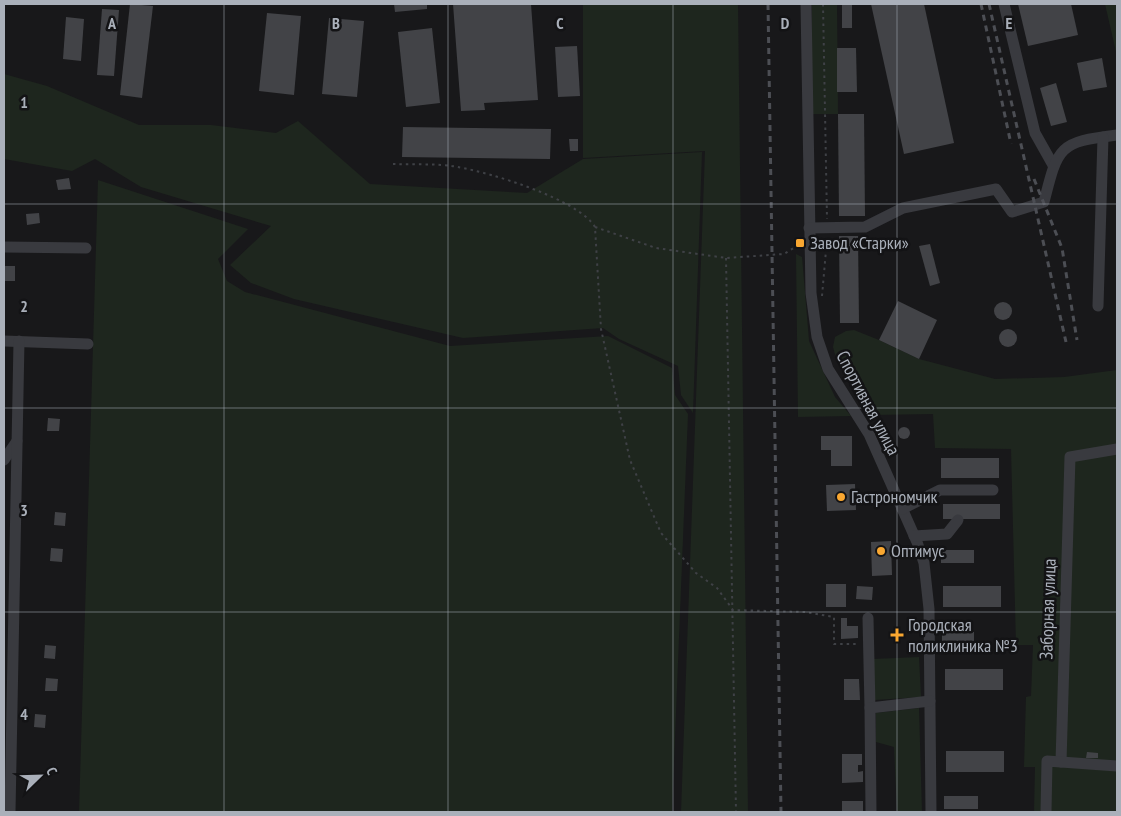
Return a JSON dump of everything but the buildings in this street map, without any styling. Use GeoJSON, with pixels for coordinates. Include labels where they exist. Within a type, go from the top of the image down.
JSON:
{"type":"FeatureCollection","features":[{"type":"Feature","properties":{"kind":"street","name":"Спортивная улица"},"geometry":{"type":"LineString","coordinates":[[806,4],[811,293],[822,355],[838,389],[869,434],[924,563],[927,589],[931,812]]}},
{"type":"Feature","properties":{"kind":"street"},"geometry":{"type":"LineString","coordinates":[[1004,4],[1034,133],[1054,165]]}},
{"type":"Feature","properties":{"kind":"street"},"geometry":{"type":"LineString","coordinates":[[809,228],[865,227],[903,208],[996,189],[1012,212],[1044,202],[1054,165],[1060,154],[1080,140],[1117,136]]}},
{"type":"Feature","properties":{"kind":"street"},"geometry":{"type":"LineString","coordinates":[[1098,306],[1103,137]]}},
{"type":"Feature","properties":{"kind":"street"},"geometry":{"type":"LineString","coordinates":[[4,247],[86,248]]}},
{"type":"Feature","properties":{"kind":"street"},"geometry":{"type":"LineString","coordinates":[[4,341],[88,344]]}},
{"type":"Feature","properties":{"kind":"street"},"geometry":{"type":"LineString","coordinates":[[10,812],[19,341]]}},
{"type":"Feature","properties":{"kind":"street"},"geometry":{"type":"LineString","coordinates":[[4,460],[17,440]]}},
{"type":"Feature","properties":{"kind":"street","name":"Заборная улица"},"geometry":{"type":"LineString","coordinates":[[1061,762],[1070,457],[1117,449]]}},
{"type":"Feature","properties":{"kind":"street"},"geometry":{"type":"LineString","coordinates":[[902,509],[940,490],[993,490]]}},
{"type":"Feature","properties":{"kind":"street"},"geometry":{"type":"LineString","coordinates":[[914,536],[947,534],[958,520]]}},
{"type":"Feature","properties":{"kind":"street"},"geometry":{"type":"LineString","coordinates":[[868,618],[871,812]]}},
{"type":"Feature","properties":{"kind":"street"},"geometry":{"type":"LineString","coordinates":[[870,708],[930,701]]}},
{"type":"Feature","properties":{"kind":"street"},"geometry":{"type":"LineString","coordinates":[[4,718],[12,706]]}},
{"type":"Feature","properties":{"kind":"street"},"geometry":{"type":"LineString","coordinates":[[1046,812],[1047,761],[1117,766]]}},
{"type":"Feature","properties":{"kind":"path"},"geometry":{"type":"LineString","coordinates":[[822,298],[827,228],[824,4]]}},
{"type":"Feature","properties":{"kind":"path"},"geometry":{"type":"LineString","coordinates":[[393,164],[457,166],[539,190],[590,218],[595,227],[601,329],[630,460],[661,533],[696,573],[717,588],[733,610]]}},
{"type":"Feature","properties":{"kind":"path"},"geometry":{"type":"LineString","coordinates":[[595,227],[656,248],[726,258],[784,254],[800,244]]}},
{"type":"Feature","properties":{"kind":"path"},"geometry":{"type":"LineString","coordinates":[[726,258],[736,812]]}},
{"type":"Feature","properties":{"kind":"path"},"geometry":{"type":"LineString","coordinates":[[733,610],[805,612],[834,617],[834,644],[868,645]]}},
{"type":"Feature","properties":{"kind":"shaded area"},"geometry":{"type":"Polygon","coordinates":[[[583,4],[738,4],[748,812],[681,812],[705,151],[583,158],[583,4]]]}},
{"type":"Feature","properties":{"kind":"shaded area"},"geometry":{"type":"Polygon","coordinates":[[[812,4],[837,4],[838,114],[812,114],[812,4]]]}},
{"type":"Feature","properties":{"kind":"shaded area"},"geometry":{"type":"Polygon","coordinates":[[[1105,4],[1117,4],[1117,56],[1105,4]]]}},
{"type":"Feature","properties":{"kind":"shaded area"},"geometry":{"type":"Polygon","coordinates":[[[4,74],[47,86],[139,125],[211,125],[276,133],[298,121],[370,184],[527,193],[583,159],[702,152],[693,413],[681,395],[678,366],[619,339],[603,328],[463,338],[294,299],[251,283],[230,265],[271,226],[141,187],[95,159],[72,171],[4,159],[4,74]]]}},
{"type":"Feature","properties":{"kind":"shaded area"},"geometry":{"type":"Polygon","coordinates":[[[98,180],[248,229],[218,259],[227,281],[245,292],[450,346],[608,336],[672,368],[675,395],[688,414],[672,812],[79,812],[98,180]]]}},
{"type":"Feature","properties":{"kind":"shaded area"},"geometry":{"type":"Polygon","coordinates":[[[796,254],[802,257],[809,341],[835,397],[851,416],[798,417],[796,254]]]}},
{"type":"Feature","properties":{"kind":"shaded area"},"geometry":{"type":"Polygon","coordinates":[[[854,330],[919,359],[995,379],[1064,377],[1117,370],[1117,812],[1034,812],[1035,767],[1024,767],[1026,697],[1031,696],[1033,645],[1016,645],[1011,449],[935,448],[933,414],[873,415],[836,358],[833,347],[835,337],[846,331],[854,330]]]}},
{"type":"Feature","properties":{"kind":"shaded area"},"geometry":{"type":"Polygon","coordinates":[[[919,657],[921,697],[875,700],[873,659],[919,657]]]}},
{"type":"Feature","properties":{"kind":"shaded area"},"geometry":{"type":"Polygon","coordinates":[[[919,708],[922,812],[897,812],[894,747],[876,742],[876,713],[919,708]]]}},
{"type":"Feature","properties":{"kind":"railway"},"geometry":{"type":"LineString","coordinates":[[768,4],[781,812]]}},
{"type":"Feature","properties":{"kind":"railway"},"geometry":{"type":"LineString","coordinates":[[981,4],[1011,144]]}},
{"type":"Feature","properties":{"kind":"railway"},"geometry":{"type":"LineString","coordinates":[[989,4],[1066,342]]}},
{"type":"Feature","properties":{"kind":"railway"},"geometry":{"type":"LineString","coordinates":[[1034,179],[1062,248],[1077,340]]}},
{"type":"Feature","properties":{"kind":"place","name":"Завод «Старки»"},"geometry":{"type":"Point","coordinates":[800,243]}},
{"type":"Feature","properties":{"kind":"place","name":"Гастрономчик"},"geometry":{"type":"Point","coordinates":[841,497]}},
{"type":"Feature","properties":{"kind":"place","name":"Оптимус"},"geometry":{"type":"Point","coordinates":[881,551]}},
{"type":"Feature","properties":{"kind":"place","name":"Городская поликлиника №3"},"geometry":{"type":"Point","coordinates":[897,635]}}]}
